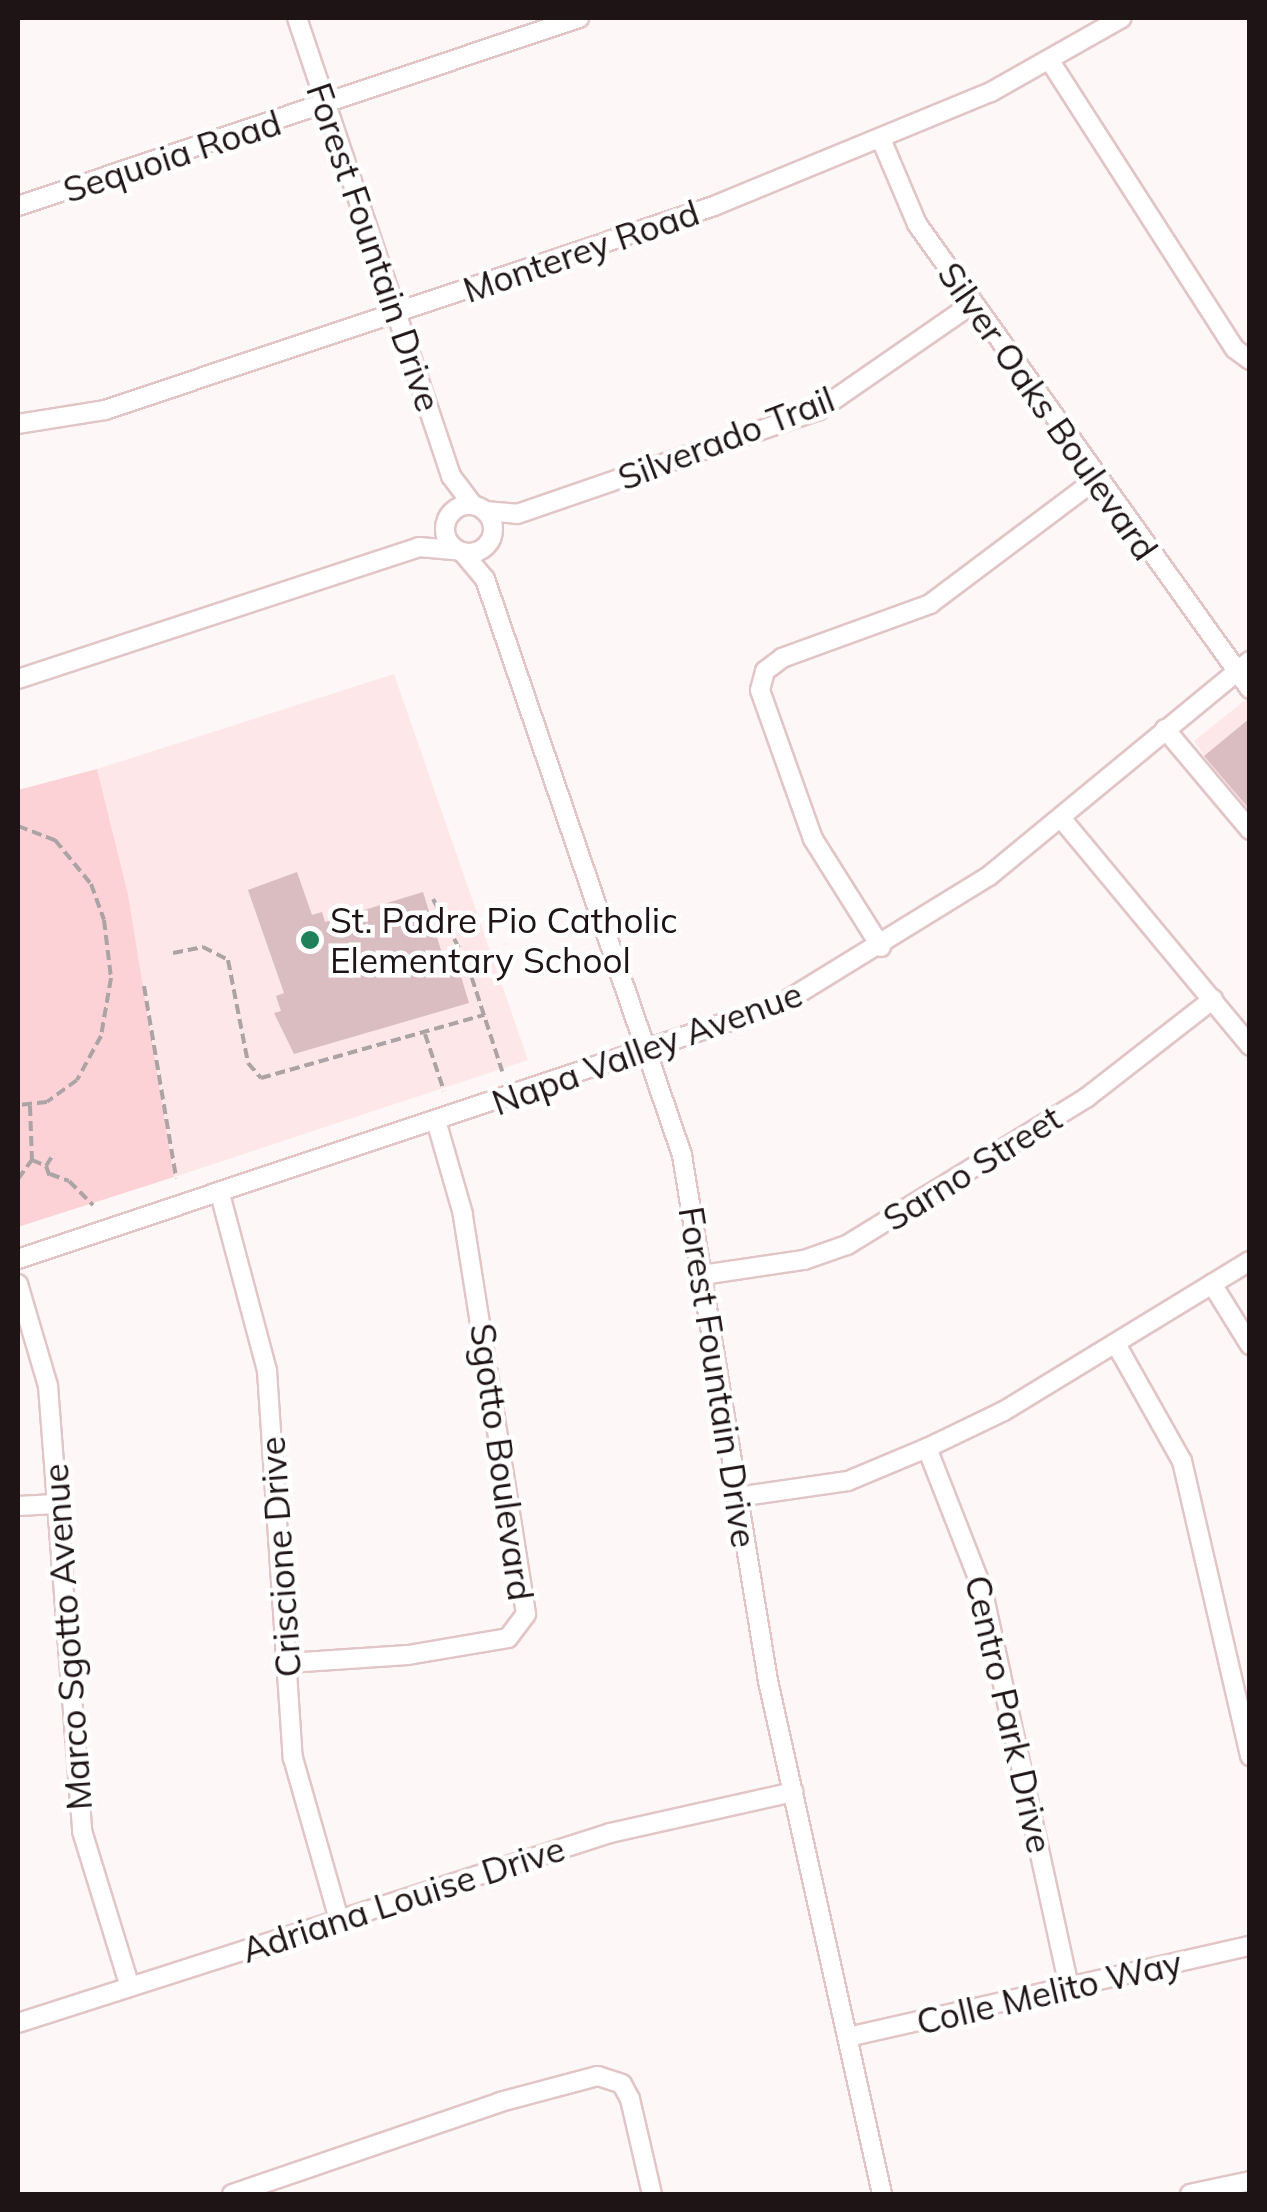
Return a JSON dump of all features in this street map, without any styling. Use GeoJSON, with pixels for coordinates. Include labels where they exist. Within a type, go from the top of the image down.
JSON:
{"type":"FeatureCollection","features":[{"type":"Feature","properties":{"kind":"street","name":"Forest Fountain Drive"},"geometry":{"type":"LineString","coordinates":[[297,18],[451,476],[479,508]]}},
{"type":"Feature","properties":{"kind":"street","name":"Sequoia Road"},"geometry":{"type":"LineString","coordinates":[[18,206],[579,18]]}},
{"type":"Feature","properties":{"kind":"street","name":"Monterey Road"},"geometry":{"type":"LineString","coordinates":[[18,424],[105,410],[714,206],[881,139],[1050,62],[1122,18]]}},
{"type":"Feature","properties":{"kind":"street"},"geometry":{"type":"LineString","coordinates":[[1050,62],[1235,350],[1250,360]]}},
{"type":"Feature","properties":{"kind":"street","name":"Silver Oaks Boulevard"},"geometry":{"type":"LineString","coordinates":[[881,139],[917,224],[1095,480],[1243,666],[1250,689]]}},
{"type":"Feature","properties":{"kind":"street","name":"Silverado Trail"},"geometry":{"type":"LineString","coordinates":[[490,540],[517,514],[820,410],[972,304]]}},
{"type":"Feature","properties":{"kind":"street","name":"Forest Fountain Drive"},"geometry":{"type":"LineString","coordinates":[[451,476],[446,538],[485,579],[682,1156],[737,1498],[792,1792],[882,2194]]}},
{"type":"Feature","properties":{"kind":"street"},"geometry":{"type":"LineString","coordinates":[[881,948],[813,839],[760,690],[765,671],[782,658],[930,604],[1095,480]]}},
{"type":"Feature","properties":{"kind":"street"},"geometry":{"type":"LineString","coordinates":[[18,679],[420,546],[460,552],[490,540],[479,508],[447,518],[420,546]]}},
{"type":"Feature","properties":{"kind":"street","name":"Silverado Trail"},"geometry":{"type":"LineString","coordinates":[[479,508],[517,514]]}},
{"type":"Feature","properties":{"kind":"street","name":"Forest Fountain Drive"},"geometry":{"type":"LineString","coordinates":[[485,579],[490,540]]}},
{"type":"Feature","properties":{"kind":"street","name":"Napa Valley Avenue"},"geometry":{"type":"LineString","coordinates":[[18,1259],[437,1124],[781,1004],[881,948],[989,876],[1243,666]]}},
{"type":"Feature","properties":{"kind":"street"},"geometry":{"type":"LineString","coordinates":[[1165,729],[1250,830]]}},
{"type":"Feature","properties":{"kind":"street"},"geometry":{"type":"LineString","coordinates":[[1060,818],[1250,1046]]}},
{"type":"Feature","properties":{"kind":"street","name":"Sarno Street"},"geometry":{"type":"LineString","coordinates":[[702,1275],[804,1260],[847,1245],[1086,1098],[1214,999]]}},
{"type":"Feature","properties":{"kind":"street","name":"Sgotto Boulevard"},"geometry":{"type":"LineString","coordinates":[[288,1663],[408,1655],[508,1638],[526,1614],[463,1214],[437,1124]]}},
{"type":"Feature","properties":{"kind":"street","name":"Criscione Drive"},"geometry":{"type":"LineString","coordinates":[[220,1194],[261,1329],[293,1758],[339,1920]]}},
{"type":"Feature","properties":{"kind":"street"},"geometry":{"type":"LineString","coordinates":[[737,1498],[848,1480],[928,1448],[1116,1344],[1250,1261]]}},
{"type":"Feature","properties":{"kind":"street","name":"Marco Sgotto Avenue"},"geometry":{"type":"LineString","coordinates":[[18,1284],[48,1386],[82,1831],[130,1987]]}},
{"type":"Feature","properties":{"kind":"street"},"geometry":{"type":"LineString","coordinates":[[1212,1284],[1250,1345]]}},
{"type":"Feature","properties":{"kind":"street"},"geometry":{"type":"LineString","coordinates":[[1116,1344],[1182,1461],[1250,1756]]}},
{"type":"Feature","properties":{"kind":"street","name":"Centro Park Drive"},"geometry":{"type":"LineString","coordinates":[[928,1448],[982,1588],[1069,1987]]}},
{"type":"Feature","properties":{"kind":"street"},"geometry":{"type":"LineString","coordinates":[[18,1506],[56,1504]]}},
{"type":"Feature","properties":{"kind":"street","name":"Adriana Louise Drive"},"geometry":{"type":"LineString","coordinates":[[18,2024],[610,1832],[792,1792]]}},
{"type":"Feature","properties":{"kind":"street","name":"Colle Melito Way"},"geometry":{"type":"LineString","coordinates":[[848,2037],[1250,1946]]}},
{"type":"Feature","properties":{"kind":"street"},"geometry":{"type":"LineString","coordinates":[[232,2194],[500,2102],[598,2076],[622,2084],[630,2100],[652,2194]]}},
{"type":"Feature","properties":{"kind":"street"},"geometry":{"type":"LineString","coordinates":[[1190,2194],[1250,2182]]}},
{"type":"Feature","properties":{"kind":"path"},"geometry":{"type":"LineString","coordinates":[[18,826],[55,840],[82,869],[100,908],[111,966],[106,1018],[86,1068],[66,1092],[30,1106],[18,1105]]}},
{"type":"Feature","properties":{"kind":"path"},"geometry":{"type":"LineString","coordinates":[[433,900],[467,963],[502,1070]]}},
{"type":"Feature","properties":{"kind":"path"},"geometry":{"type":"LineString","coordinates":[[173,953],[203,947],[228,960],[248,1063],[261,1078],[484,1015]]}},
{"type":"Feature","properties":{"kind":"path"},"geometry":{"type":"LineString","coordinates":[[144,986],[176,1178]]}},
{"type":"Feature","properties":{"kind":"path"},"geometry":{"type":"LineString","coordinates":[[424,1034],[444,1092]]}},
{"type":"Feature","properties":{"kind":"path"},"geometry":{"type":"LineString","coordinates":[[30,1106],[32,1160]]}},
{"type":"Feature","properties":{"kind":"path"},"geometry":{"type":"LineString","coordinates":[[46,1166],[54,1153]]}},
{"type":"Feature","properties":{"kind":"path"},"geometry":{"type":"LineString","coordinates":[[18,1177],[20,1164],[32,1160],[46,1166],[50,1176],[69,1181],[93,1205]]}},
{"type":"Feature","properties":{"kind":"shaded area","name":"St. Padre Pio Catholic Elementary School"},"geometry":{"type":"Polygon","coordinates":[[[394,674],[528,1060],[174,1177],[128,894],[97,769],[394,674]]]}},
{"type":"Feature","properties":{"kind":"shaded area"},"geometry":{"type":"Polygon","coordinates":[[[1249,697],[1249,822],[1194,741],[1249,697]]]}},
{"type":"Feature","properties":{"kind":"shaded area"},"geometry":{"type":"Polygon","coordinates":[[[97,769],[128,894],[174,1177],[18,1227],[18,790],[97,769]]]}},
{"type":"Feature","properties":{"kind":"building"},"geometry":{"type":"Polygon","coordinates":[[[1250,718],[1250,810],[1204,756],[1250,718]]]}},
{"type":"Feature","properties":{"kind":"building"},"geometry":{"type":"Polygon","coordinates":[[[297,872],[312,915],[322,912],[325,922],[423,892],[445,963],[456,960],[469,1003],[294,1054],[274,1013],[281,1011],[276,996],[284,993],[248,890],[297,872]]]}},
{"type":"Feature","properties":{"kind":"place","name":"St. Padre Pio Catholic Elementary School"},"geometry":{"type":"Point","coordinates":[310,940]}}]}
